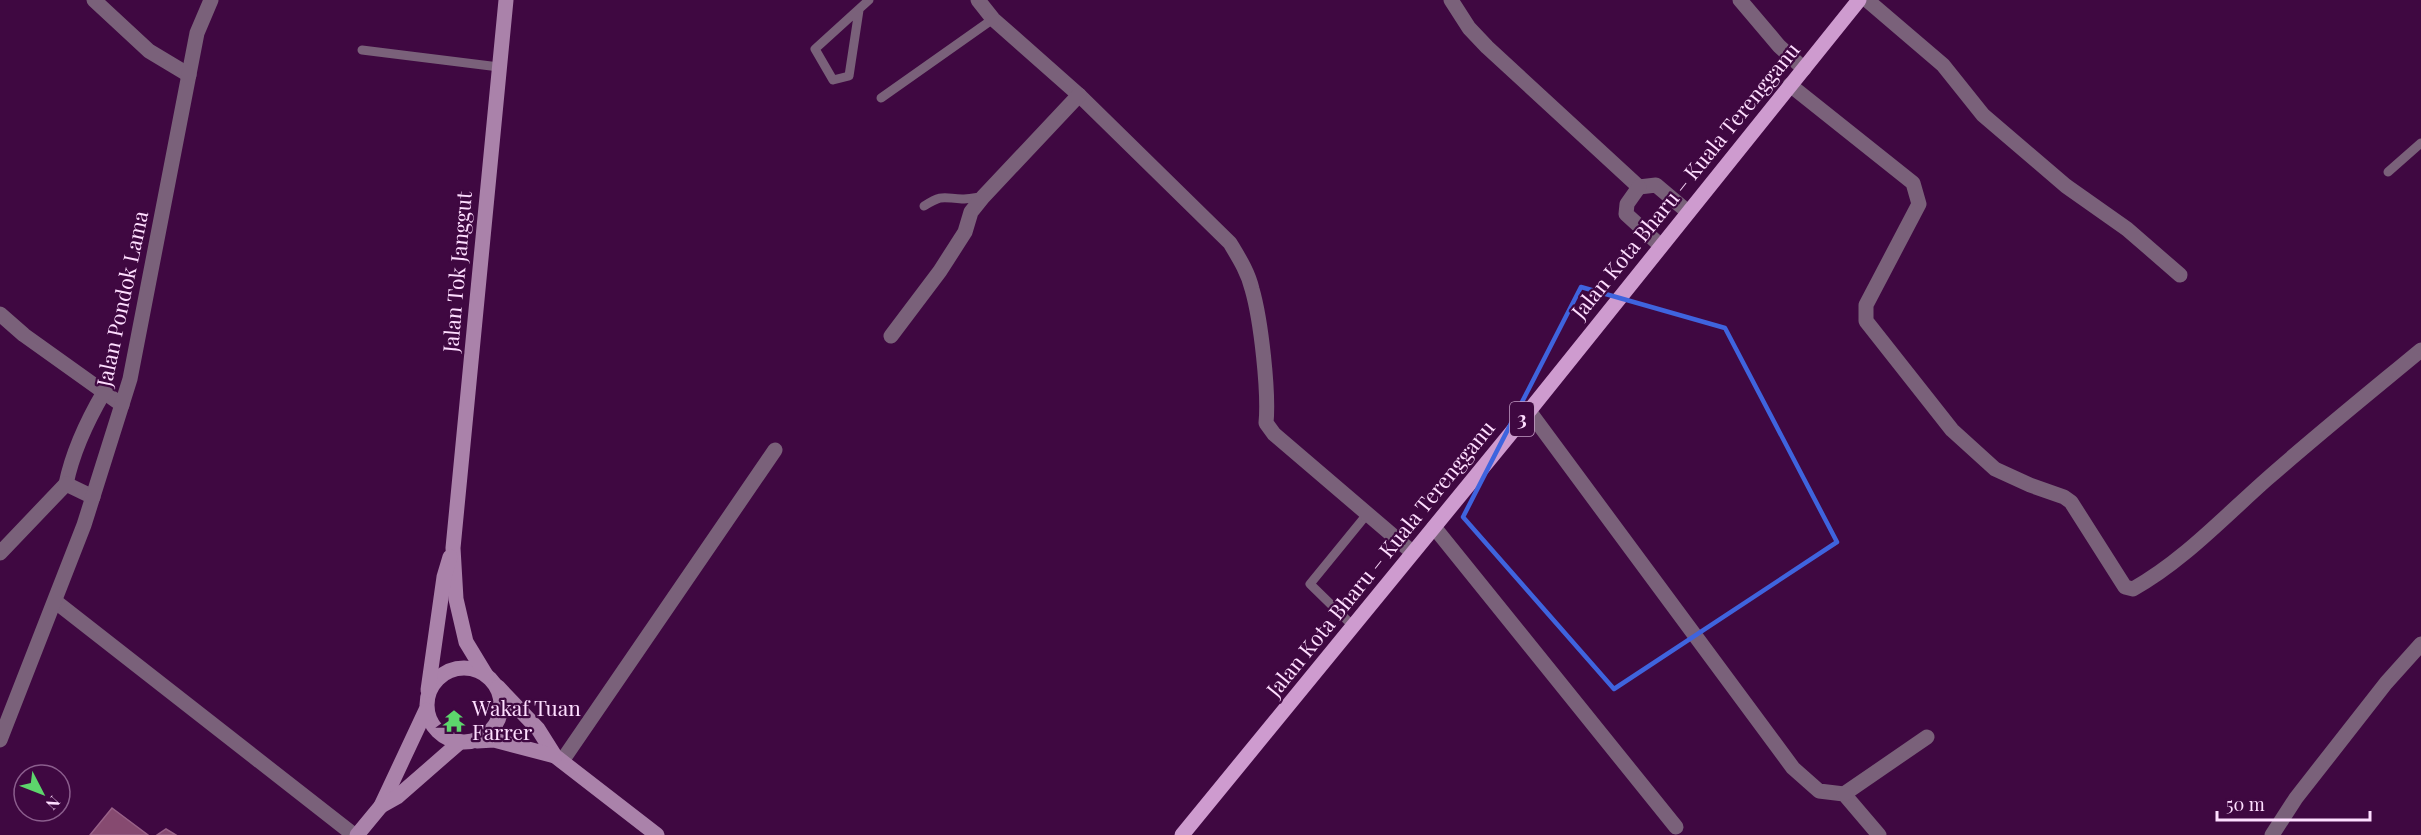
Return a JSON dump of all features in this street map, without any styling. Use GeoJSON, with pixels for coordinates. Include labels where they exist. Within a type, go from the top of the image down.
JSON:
{"type":"FeatureCollection","features":[{"type":"Feature","properties":{"kind":"main road","name":"Jalan Tok Janggut"},"geometry":{"type":"LineString","coordinates":[[490,679],[466,642],[456,599],[453,548],[506,0]]}},
{"type":"Feature","properties":{"kind":"main road","name":"Jalan Kota Bharu – Kuala Terengganu"},"geometry":{"type":"LineString","coordinates":[[1182,835],[1529,411],[1859,0]]}},
{"type":"Feature","properties":{"kind":"main road","name":"Jalan Tok Janggut"},"geometry":{"type":"LineString","coordinates":[[427,703],[444,577],[453,548]]}},
{"type":"Feature","properties":{"kind":"main road"},"geometry":{"type":"LineString","coordinates":[[356,835],[381,806],[427,703],[432,685],[440,675],[451,669],[463,667],[475,669],[490,679],[538,729],[559,759],[657,835]]}},
{"type":"Feature","properties":{"kind":"main road"},"geometry":{"type":"LineString","coordinates":[[381,806],[397,797],[466,742],[483,736],[493,728],[501,706],[500,694],[490,679]]}},
{"type":"Feature","properties":{"kind":"main road"},"geometry":{"type":"LineString","coordinates":[[427,703],[430,722],[448,739],[466,742],[494,740],[559,759]]}},
{"type":"Feature","properties":{"kind":"street"},"geometry":{"type":"LineString","coordinates":[[94,0],[149,51],[189,75]]}},
{"type":"Feature","properties":{"kind":"street","name":"Jalan Pondok Lama"},"geometry":{"type":"LineString","coordinates":[[0,740],[56,602],[122,405],[137,350],[197,33],[211,0]]}},
{"type":"Feature","properties":{"kind":"street"},"geometry":{"type":"LineString","coordinates":[[978,0],[993,19],[1079,94],[1230,243],[1243,264],[1253,290],[1261,343],[1267,410],[1266,423],[1274,434],[1412,552]]}},
{"type":"Feature","properties":{"kind":"street"},"geometry":{"type":"LineString","coordinates":[[1451,0],[1470,28],[1487,46],[1640,187]]}},
{"type":"Feature","properties":{"kind":"street"},"geometry":{"type":"LineString","coordinates":[[1740,0],[1779,46],[1804,69]]}},
{"type":"Feature","properties":{"kind":"street"},"geometry":{"type":"LineString","coordinates":[[1867,0],[1943,65],[1983,115],[2066,186],[2127,229],[2180,275]]}},
{"type":"Feature","properties":{"kind":"street"},"geometry":{"type":"LineString","coordinates":[[1790,85],[1913,183],[1919,204],[1866,305],[1866,321],[1953,430],[1995,469],[2071,502],[2125,587],[2133,589],[2178,558],[2304,446],[2421,350]]}},
{"type":"Feature","properties":{"kind":"street"},"geometry":{"type":"LineString","coordinates":[[891,336],[940,271],[965,232],[971,212],[1079,94]]}},
{"type":"Feature","properties":{"kind":"street"},"geometry":{"type":"LineString","coordinates":[[1661,246],[1626,214],[1627,204],[1640,187],[1656,185],[1688,212]]}},
{"type":"Feature","properties":{"kind":"street"},"geometry":{"type":"LineString","coordinates":[[0,314],[24,335],[122,405]]}},
{"type":"Feature","properties":{"kind":"street"},"geometry":{"type":"LineString","coordinates":[[0,553],[66,484],[72,457],[91,414],[104,392]]}},
{"type":"Feature","properties":{"kind":"street"},"geometry":{"type":"LineString","coordinates":[[1529,411],[1793,768],[1819,791],[1845,794],[1927,737]]}},
{"type":"Feature","properties":{"kind":"street"},"geometry":{"type":"LineString","coordinates":[[559,759],[775,450]]}},
{"type":"Feature","properties":{"kind":"street"},"geometry":{"type":"LineString","coordinates":[[66,484],[93,497]]}},
{"type":"Feature","properties":{"kind":"street"},"geometry":{"type":"LineString","coordinates":[[1434,527],[1676,827]]}},
{"type":"Feature","properties":{"kind":"street"},"geometry":{"type":"LineString","coordinates":[[56,602],[356,835]]}},
{"type":"Feature","properties":{"kind":"street"},"geometry":{"type":"LineString","coordinates":[[2272,835],[2317,772],[2386,684],[2421,644]]}},
{"type":"Feature","properties":{"kind":"street"},"geometry":{"type":"LineString","coordinates":[[1845,794],[1879,835]]}},
{"type":"Feature","properties":{"kind":"lane"},"geometry":{"type":"LineString","coordinates":[[859,10],[849,76],[833,80],[815,49],[869,0]]}},
{"type":"Feature","properties":{"kind":"lane"},"geometry":{"type":"LineString","coordinates":[[882,98],[993,19]]}},
{"type":"Feature","properties":{"kind":"lane"},"geometry":{"type":"LineString","coordinates":[[362,50],[499,67]]}},
{"type":"Feature","properties":{"kind":"lane"},"geometry":{"type":"LineString","coordinates":[[2388,172],[2421,143]]}},
{"type":"Feature","properties":{"kind":"lane"},"geometry":{"type":"LineString","coordinates":[[924,206],[935,199],[948,196],[962,199],[983,197]]}},
{"type":"Feature","properties":{"kind":"lane"},"geometry":{"type":"LineString","coordinates":[[1353,626],[1310,584],[1368,513]]}},
{"type":"Feature","properties":{"kind":"highlighted area"},"geometry":{"type":"Polygon","coordinates":[[[1581,287],[1725,328],[1837,542],[1614,689],[1463,517],[1581,287]]]}},
{"type":"Feature","properties":{"kind":"building"},"geometry":{"type":"Polygon","coordinates":[[[112,808],[148,835],[90,835],[112,808]]]}},
{"type":"Feature","properties":{"kind":"building"},"geometry":{"type":"Polygon","coordinates":[[[166,829],[176,835],[157,835],[166,829]]]}},
{"type":"Feature","properties":{"kind":"place","name":"Wakaf Tuan Farrer"},"geometry":{"type":"Point","coordinates":[454,721]}}]}
